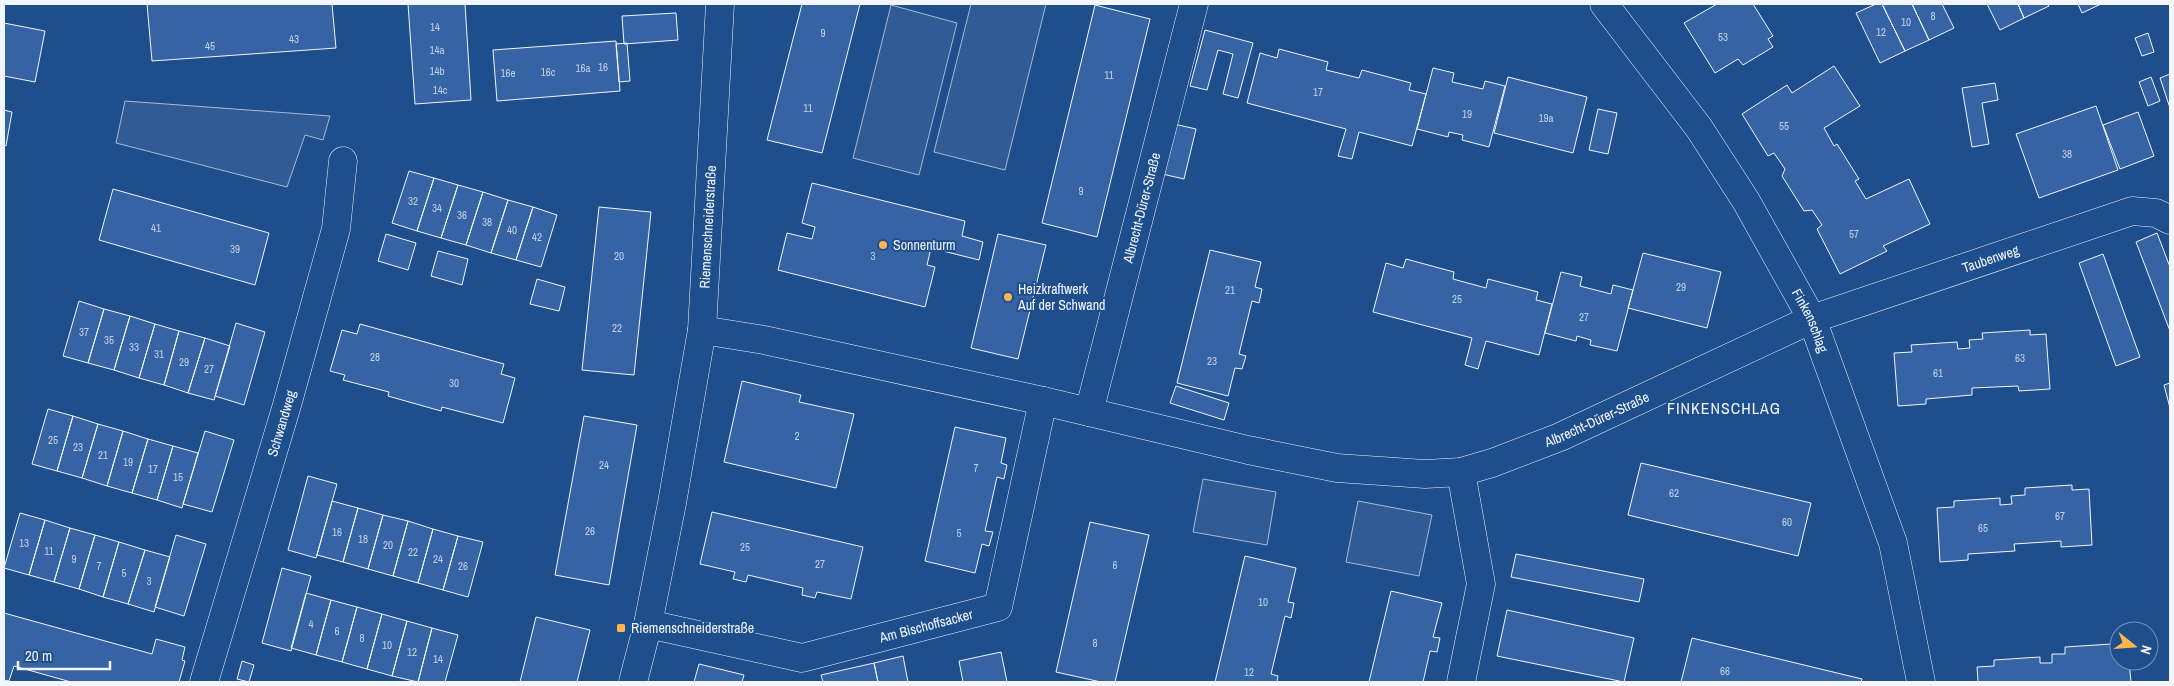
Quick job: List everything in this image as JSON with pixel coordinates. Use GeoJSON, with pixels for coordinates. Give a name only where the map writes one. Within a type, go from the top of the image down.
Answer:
{"type":"FeatureCollection","features":[{"type":"Feature","properties":{"kind":"street","name":"Riemenschneiderstraße"},"geometry":{"type":"LineString","coordinates":[[633,682],[648,624],[672,504],[702,330],[720,4]]}},
{"type":"Feature","properties":{"kind":"street","name":"Albrecht-Dürer-Straße"},"geometry":{"type":"LineString","coordinates":[[1089,412],[1194,4]]}},
{"type":"Feature","properties":{"kind":"street","name":"Finkenschlag"},"geometry":{"type":"LineString","coordinates":[[1604,4],[1704,136],[1746,201],[1812,319],[1892,543],[1921,682]]}},
{"type":"Feature","properties":{"kind":"street","name":"Schwandweg"},"geometry":{"type":"LineString","coordinates":[[204,682],[287,405],[336,229],[343,161]]}},
{"type":"Feature","properties":{"kind":"street","name":"Taubenweg"},"geometry":{"type":"LineString","coordinates":[[1812,319],[2132,211],[2156,214],[2170,220]]}},
{"type":"Feature","properties":{"kind":"street","name":"Albrecht-Dürer-Straße"},"geometry":{"type":"LineString","coordinates":[[702,330],[764,340],[1043,401],[1248,450],[1337,468],[1425,474],[1461,472],[1492,463],[1560,437],[1812,319]]}},
{"type":"Feature","properties":{"kind":"street","name":"Am Bischoffsacker"},"geometry":{"type":"LineString","coordinates":[[648,624],[802,658],[998,607],[1043,401]]}},
{"type":"Feature","properties":{"kind":"street"},"geometry":{"type":"LineString","coordinates":[[1461,472],[1481,584],[1461,682]]}},
{"type":"Feature","properties":{"kind":"shaded area"},"geometry":{"type":"Polygon","coordinates":[[[971,4],[1046,4],[1005,170],[934,152],[971,4]]]}},
{"type":"Feature","properties":{"kind":"shaded area"},"geometry":{"type":"Polygon","coordinates":[[[891,5],[957,23],[919,175],[853,158],[891,5]]]}},
{"type":"Feature","properties":{"kind":"shaded area"},"geometry":{"type":"Polygon","coordinates":[[[125,101],[330,116],[323,140],[305,135],[287,187],[116,143],[125,101]]]}},
{"type":"Feature","properties":{"kind":"shaded area"},"geometry":{"type":"Polygon","coordinates":[[[1203,479],[1276,492],[1267,545],[1193,532],[1203,479]]]}},
{"type":"Feature","properties":{"kind":"shaded area"},"geometry":{"type":"Polygon","coordinates":[[[1358,501],[1432,515],[1419,576],[1346,562],[1358,501]]]}},
{"type":"Feature","properties":{"kind":"building"},"geometry":{"type":"Polygon","coordinates":[[[147,4],[332,4],[336,48],[152,61],[147,4]]]}},
{"type":"Feature","properties":{"kind":"building"},"geometry":{"type":"Polygon","coordinates":[[[408,4],[465,4],[471,100],[415,104],[408,4]]]}},
{"type":"Feature","properties":{"kind":"building"},"geometry":{"type":"Polygon","coordinates":[[[802,4],[860,4],[822,153],[767,140],[802,4]]]}},
{"type":"Feature","properties":{"kind":"building"},"geometry":{"type":"Polygon","coordinates":[[[1717,4],[1753,4],[1773,36],[1768,39],[1773,47],[1743,65],[1738,59],[1715,73],[1684,23],[1717,4]]]}},
{"type":"Feature","properties":{"kind":"building"},"geometry":{"type":"Polygon","coordinates":[[[1876,4],[1882,4],[1905,51],[1880,63],[1856,13],[1876,4]]]}},
{"type":"Feature","properties":{"kind":"building"},"geometry":{"type":"Polygon","coordinates":[[[1882,4],[1912,4],[1929,40],[1905,51],[1882,4]]]}},
{"type":"Feature","properties":{"kind":"building"},"geometry":{"type":"Polygon","coordinates":[[[1912,4],[1942,4],[1954,28],[1929,40],[1912,4]]]}},
{"type":"Feature","properties":{"kind":"building"},"geometry":{"type":"Polygon","coordinates":[[[1987,4],[2018,4],[2024,18],[2000,30],[1987,4]]]}},
{"type":"Feature","properties":{"kind":"building"},"geometry":{"type":"Polygon","coordinates":[[[2018,4],[2048,4],[2049,6],[2024,18],[2018,4]]]}},
{"type":"Feature","properties":{"kind":"building"},"geometry":{"type":"Polygon","coordinates":[[[2078,4],[2101,4],[2082,13],[2078,4]]]}},
{"type":"Feature","properties":{"kind":"building"},"geometry":{"type":"Polygon","coordinates":[[[1095,5],[1150,19],[1097,237],[1042,223],[1095,5]]]}},
{"type":"Feature","properties":{"kind":"building"},"geometry":{"type":"Polygon","coordinates":[[[676,13],[678,40],[624,44],[622,16],[676,13]]]}},
{"type":"Feature","properties":{"kind":"building"},"geometry":{"type":"Polygon","coordinates":[[[4,23],[45,31],[35,82],[4,76],[4,23]]]}},
{"type":"Feature","properties":{"kind":"building"},"geometry":{"type":"Polygon","coordinates":[[[1205,30],[1253,43],[1238,98],[1223,94],[1233,54],[1218,50],[1207,90],[1190,86],[1205,30]]]}},
{"type":"Feature","properties":{"kind":"building"},"geometry":{"type":"Polygon","coordinates":[[[2148,33],[2154,52],[2142,56],[2135,38],[2148,33]]]}},
{"type":"Feature","properties":{"kind":"building"},"geometry":{"type":"Polygon","coordinates":[[[616,41],[620,91],[497,101],[493,50],[616,41]]]}},
{"type":"Feature","properties":{"kind":"building"},"geometry":{"type":"Polygon","coordinates":[[[627,43],[630,81],[619,82],[616,44],[627,43]]]}},
{"type":"Feature","properties":{"kind":"building"},"geometry":{"type":"Polygon","coordinates":[[[1279,49],[1328,62],[1326,70],[1359,78],[1362,70],[1411,83],[1409,90],[1426,94],[1412,146],[1359,132],[1352,159],[1338,156],[1346,129],[1247,103],[1260,53],[1277,58],[1279,49]]]}},
{"type":"Feature","properties":{"kind":"building"},"geometry":{"type":"Polygon","coordinates":[[[1834,66],[1860,106],[1824,128],[1834,146],[1837,144],[1859,179],[1855,181],[1866,199],[1909,179],[1930,224],[1883,246],[1887,251],[1840,274],[1817,229],[1822,225],[1812,210],[1804,211],[1782,176],[1785,169],[1774,153],[1768,156],[1742,114],[1787,85],[1792,93],[1834,66]]]}},
{"type":"Feature","properties":{"kind":"building"},"geometry":{"type":"Polygon","coordinates":[[[1433,68],[1454,73],[1452,82],[1483,89],[1485,81],[1505,86],[1489,147],[1462,140],[1463,135],[1449,132],[1448,137],[1417,129],[1433,68]]]}},
{"type":"Feature","properties":{"kind":"building"},"geometry":{"type":"Polygon","coordinates":[[[2170,74],[2170,108],[2160,78],[2170,74]]]}},
{"type":"Feature","properties":{"kind":"building"},"geometry":{"type":"Polygon","coordinates":[[[1508,77],[1587,97],[1573,153],[1494,133],[1508,77]]]}},
{"type":"Feature","properties":{"kind":"building"},"geometry":{"type":"Polygon","coordinates":[[[2151,77],[2160,101],[2148,106],[2139,82],[2151,77]]]}},
{"type":"Feature","properties":{"kind":"building"},"geometry":{"type":"Polygon","coordinates":[[[1995,83],[1998,100],[1982,103],[1989,144],[1972,147],[1962,88],[1995,83]]]}},
{"type":"Feature","properties":{"kind":"building"},"geometry":{"type":"Polygon","coordinates":[[[2096,106],[2118,170],[2039,198],[2016,134],[2096,106]]]}},
{"type":"Feature","properties":{"kind":"building"},"geometry":{"type":"Polygon","coordinates":[[[1598,109],[1617,113],[1608,154],[1589,150],[1598,109]]]}},
{"type":"Feature","properties":{"kind":"building"},"geometry":{"type":"Polygon","coordinates":[[[4,110],[12,112],[6,146],[4,145],[4,110]]]}},
{"type":"Feature","properties":{"kind":"building"},"geometry":{"type":"Polygon","coordinates":[[[2138,112],[2154,156],[2120,169],[2103,125],[2138,112]]]}},
{"type":"Feature","properties":{"kind":"building"},"geometry":{"type":"Polygon","coordinates":[[[1170,123],[1196,129],[1184,179],[1158,173],[1170,123]]]}},
{"type":"Feature","properties":{"kind":"building"},"geometry":{"type":"Polygon","coordinates":[[[409,171],[434,178],[417,231],[392,223],[409,171]]]}},
{"type":"Feature","properties":{"kind":"building"},"geometry":{"type":"Polygon","coordinates":[[[434,178],[458,185],[441,238],[417,231],[434,178]]]}},
{"type":"Feature","properties":{"kind":"building","name":"Sonnenturm"},"geometry":{"type":"Polygon","coordinates":[[[812,183],[965,221],[962,236],[983,242],[979,260],[931,248],[927,265],[935,267],[925,307],[778,270],[787,233],[812,239],[815,227],[802,223],[812,183]]]}},
{"type":"Feature","properties":{"kind":"building"},"geometry":{"type":"Polygon","coordinates":[[[458,185],[483,192],[466,245],[441,238],[458,185]]]}},
{"type":"Feature","properties":{"kind":"building"},"geometry":{"type":"Polygon","coordinates":[[[113,189],[269,233],[255,285],[99,240],[113,189]]]}},
{"type":"Feature","properties":{"kind":"building"},"geometry":{"type":"Polygon","coordinates":[[[483,192],[508,200],[491,253],[466,245],[483,192]]]}},
{"type":"Feature","properties":{"kind":"building"},"geometry":{"type":"Polygon","coordinates":[[[508,200],[533,207],[516,260],[491,253],[508,200]]]}},
{"type":"Feature","properties":{"kind":"building"},"geometry":{"type":"Polygon","coordinates":[[[533,207],[557,215],[541,267],[516,260],[533,207]]]}},
{"type":"Feature","properties":{"kind":"building"},"geometry":{"type":"Polygon","coordinates":[[[599,207],[651,212],[634,375],[582,370],[599,207]]]}},
{"type":"Feature","properties":{"kind":"building"},"geometry":{"type":"Polygon","coordinates":[[[2157,233],[2170,267],[2170,331],[2136,242],[2157,233]]]}},
{"type":"Feature","properties":{"kind":"building"},"geometry":{"type":"Polygon","coordinates":[[[386,234],[416,243],[408,270],[378,261],[386,234]]]}},
{"type":"Feature","properties":{"kind":"building","name":"Heizkraftwerk Auf der Schwand"},"geometry":{"type":"Polygon","coordinates":[[[998,234],[1046,245],[1018,359],[971,348],[998,234]]]}},
{"type":"Feature","properties":{"kind":"building"},"geometry":{"type":"Polygon","coordinates":[[[1210,250],[1261,262],[1255,287],[1262,289],[1259,303],[1252,301],[1239,354],[1246,356],[1242,369],[1235,368],[1228,396],[1177,383],[1210,250]]]}},
{"type":"Feature","properties":{"kind":"building"},"geometry":{"type":"Polygon","coordinates":[[[438,251],[468,259],[462,285],[431,276],[438,251]]]}},
{"type":"Feature","properties":{"kind":"building"},"geometry":{"type":"Polygon","coordinates":[[[1643,253],[1721,272],[1707,328],[1628,308],[1643,253]]]}},
{"type":"Feature","properties":{"kind":"building"},"geometry":{"type":"Polygon","coordinates":[[[2103,254],[2140,357],[2116,366],[2079,263],[2103,254]]]}},
{"type":"Feature","properties":{"kind":"building"},"geometry":{"type":"Polygon","coordinates":[[[1406,259],[1454,272],[1453,279],[1486,288],[1488,279],[1538,292],[1536,300],[1552,304],[1539,355],[1486,341],[1478,369],[1465,365],[1472,338],[1373,312],[1386,263],[1403,268],[1406,259]]]}},
{"type":"Feature","properties":{"kind":"building"},"geometry":{"type":"Polygon","coordinates":[[[1561,272],[1582,277],[1580,286],[1611,294],[1613,285],[1633,290],[1617,351],[1590,345],[1591,340],[1577,336],[1576,341],[1545,333],[1561,272]]]}},
{"type":"Feature","properties":{"kind":"building"},"geometry":{"type":"Polygon","coordinates":[[[537,279],[565,287],[559,311],[530,304],[537,279]]]}},
{"type":"Feature","properties":{"kind":"building"},"geometry":{"type":"Polygon","coordinates":[[[79,301],[104,309],[88,363],[63,356],[79,301]]]}},
{"type":"Feature","properties":{"kind":"building"},"geometry":{"type":"Polygon","coordinates":[[[104,309],[130,316],[114,370],[88,363],[104,309]]]}},
{"type":"Feature","properties":{"kind":"building"},"geometry":{"type":"Polygon","coordinates":[[[130,316],[155,324],[139,378],[114,370],[130,316]]]}},
{"type":"Feature","properties":{"kind":"building"},"geometry":{"type":"Polygon","coordinates":[[[236,323],[265,332],[244,405],[215,396],[236,323]]]}},
{"type":"Feature","properties":{"kind":"building"},"geometry":{"type":"Polygon","coordinates":[[[155,324],[179,331],[164,385],[139,378],[155,324]]]}},
{"type":"Feature","properties":{"kind":"building"},"geometry":{"type":"Polygon","coordinates":[[[360,324],[504,364],[501,374],[515,378],[503,423],[442,407],[441,411],[388,396],[389,392],[343,380],[345,375],[330,371],[342,330],[357,334],[360,324]]]}},
{"type":"Feature","properties":{"kind":"building"},"geometry":{"type":"Polygon","coordinates":[[[2030,330],[2030,335],[2046,334],[2050,389],[2019,391],[2018,386],[1972,388],[1972,395],[1926,399],[1926,404],[1898,406],[1894,353],[1912,352],[1911,345],[1957,342],[1958,349],[1970,348],[1969,340],[1983,339],[1982,333],[2030,330]]]}},
{"type":"Feature","properties":{"kind":"building"},"geometry":{"type":"Polygon","coordinates":[[[179,331],[205,338],[188,393],[164,385],[179,331]]]}},
{"type":"Feature","properties":{"kind":"building"},"geometry":{"type":"Polygon","coordinates":[[[205,338],[230,346],[214,400],[188,393],[205,338]]]}},
{"type":"Feature","properties":{"kind":"building"},"geometry":{"type":"Polygon","coordinates":[[[742,381],[801,395],[799,402],[854,414],[836,488],[724,462],[742,381]]]}},
{"type":"Feature","properties":{"kind":"building"},"geometry":{"type":"Polygon","coordinates":[[[2170,383],[2170,408],[2164,385],[2170,383]]]}},
{"type":"Feature","properties":{"kind":"building"},"geometry":{"type":"Polygon","coordinates":[[[1176,386],[1229,403],[1224,420],[1170,403],[1176,386]]]}},
{"type":"Feature","properties":{"kind":"building"},"geometry":{"type":"Polygon","coordinates":[[[48,409],[73,416],[57,471],[32,464],[48,409]]]}},
{"type":"Feature","properties":{"kind":"building"},"geometry":{"type":"Polygon","coordinates":[[[73,416],[98,424],[82,478],[57,471],[73,416]]]}},
{"type":"Feature","properties":{"kind":"building"},"geometry":{"type":"Polygon","coordinates":[[[584,416],[637,425],[609,585],[555,575],[584,416]]]}},
{"type":"Feature","properties":{"kind":"building"},"geometry":{"type":"Polygon","coordinates":[[[98,424],[123,431],[107,486],[82,478],[98,424]]]}},
{"type":"Feature","properties":{"kind":"building"},"geometry":{"type":"Polygon","coordinates":[[[955,427],[1006,438],[1001,463],[1007,465],[1004,479],[997,477],[985,531],[993,532],[989,546],[982,544],[975,573],[925,561],[955,427]]]}},
{"type":"Feature","properties":{"kind":"building"},"geometry":{"type":"Polygon","coordinates":[[[123,431],[148,439],[132,493],[107,486],[123,431]]]}},
{"type":"Feature","properties":{"kind":"building"},"geometry":{"type":"Polygon","coordinates":[[[205,431],[234,440],[212,512],[183,504],[205,431]]]}},
{"type":"Feature","properties":{"kind":"building"},"geometry":{"type":"Polygon","coordinates":[[[148,439],[173,446],[157,500],[132,493],[148,439]]]}},
{"type":"Feature","properties":{"kind":"building"},"geometry":{"type":"Polygon","coordinates":[[[173,446],[198,453],[182,508],[157,500],[173,446]]]}},
{"type":"Feature","properties":{"kind":"building"},"geometry":{"type":"Polygon","coordinates":[[[1641,463],[1811,503],[1798,556],[1628,515],[1641,463]]]}},
{"type":"Feature","properties":{"kind":"building"},"geometry":{"type":"Polygon","coordinates":[[[308,476],[337,484],[316,558],[288,550],[308,476]]]}},
{"type":"Feature","properties":{"kind":"building"},"geometry":{"type":"Polygon","coordinates":[[[2072,485],[2072,490],[2089,489],[2092,545],[2061,547],[2061,541],[2014,544],[2015,551],[1968,554],[1968,560],[1940,562],[1937,508],[1954,507],[1954,501],[2000,498],[2000,505],[2012,504],[2011,496],[2025,495],[2025,488],[2072,485]]]}},
{"type":"Feature","properties":{"kind":"building"},"geometry":{"type":"Polygon","coordinates":[[[332,501],[358,508],[343,562],[317,555],[332,501]]]}},
{"type":"Feature","properties":{"kind":"building"},"geometry":{"type":"Polygon","coordinates":[[[358,508],[383,515],[368,569],[343,562],[358,508]]]}},
{"type":"Feature","properties":{"kind":"building"},"geometry":{"type":"Polygon","coordinates":[[[712,512],[863,547],[851,599],[817,592],[815,598],[802,595],[803,588],[748,575],[746,582],[733,579],[735,572],[700,564],[712,512]]]}},
{"type":"Feature","properties":{"kind":"building"},"geometry":{"type":"Polygon","coordinates":[[[20,513],[45,520],[29,575],[4,568],[20,513]]]}},
{"type":"Feature","properties":{"kind":"building"},"geometry":{"type":"Polygon","coordinates":[[[383,515],[408,521],[393,576],[368,569],[383,515]]]}},
{"type":"Feature","properties":{"kind":"building"},"geometry":{"type":"Polygon","coordinates":[[[45,520],[70,528],[54,582],[29,575],[45,520]]]}},
{"type":"Feature","properties":{"kind":"building"},"geometry":{"type":"Polygon","coordinates":[[[408,521],[433,529],[418,583],[393,576],[408,521]]]}},
{"type":"Feature","properties":{"kind":"building"},"geometry":{"type":"Polygon","coordinates":[[[1090,522],[1149,535],[1115,682],[1101,682],[1056,672],[1090,522]]]}},
{"type":"Feature","properties":{"kind":"building"},"geometry":{"type":"Polygon","coordinates":[[[70,528],[95,535],[79,589],[54,582],[70,528]]]}},
{"type":"Feature","properties":{"kind":"building"},"geometry":{"type":"Polygon","coordinates":[[[433,529],[458,536],[443,590],[418,583],[433,529]]]}},
{"type":"Feature","properties":{"kind":"building"},"geometry":{"type":"Polygon","coordinates":[[[95,535],[119,542],[103,597],[79,589],[95,535]]]}},
{"type":"Feature","properties":{"kind":"building"},"geometry":{"type":"Polygon","coordinates":[[[176,535],[206,544],[184,616],[155,607],[176,535]]]}},
{"type":"Feature","properties":{"kind":"building"},"geometry":{"type":"Polygon","coordinates":[[[458,536],[483,542],[468,597],[443,590],[458,536]]]}},
{"type":"Feature","properties":{"kind":"building"},"geometry":{"type":"Polygon","coordinates":[[[119,542],[145,550],[128,604],[103,597],[119,542]]]}},
{"type":"Feature","properties":{"kind":"building"},"geometry":{"type":"Polygon","coordinates":[[[145,550],[170,557],[154,612],[128,604],[145,550]]]}},
{"type":"Feature","properties":{"kind":"building"},"geometry":{"type":"Polygon","coordinates":[[[1516,554],[1644,579],[1639,602],[1511,577],[1516,554]]]}},
{"type":"Feature","properties":{"kind":"building"},"geometry":{"type":"Polygon","coordinates":[[[1245,556],[1296,568],[1288,602],[1294,603],[1291,618],[1285,616],[1271,674],[1278,676],[1277,682],[1215,682],[1245,556]]]}},
{"type":"Feature","properties":{"kind":"building"},"geometry":{"type":"Polygon","coordinates":[[[282,568],[311,576],[291,651],[262,643],[282,568]]]}},
{"type":"Feature","properties":{"kind":"building"},"geometry":{"type":"Polygon","coordinates":[[[1391,591],[1442,603],[1433,637],[1440,638],[1437,652],[1430,651],[1423,682],[1369,682],[1391,591]]]}},
{"type":"Feature","properties":{"kind":"building"},"geometry":{"type":"Polygon","coordinates":[[[306,593],[331,600],[316,655],[291,648],[306,593]]]}},
{"type":"Feature","properties":{"kind":"building"},"geometry":{"type":"Polygon","coordinates":[[[331,600],[357,607],[342,662],[316,655],[331,600]]]}},
{"type":"Feature","properties":{"kind":"building"},"geometry":{"type":"Polygon","coordinates":[[[357,607],[382,614],[367,669],[342,662],[357,607]]]}},
{"type":"Feature","properties":{"kind":"building"},"geometry":{"type":"Polygon","coordinates":[[[1507,610],[1634,638],[1624,682],[1497,656],[1507,610]]]}},
{"type":"Feature","properties":{"kind":"building"},"geometry":{"type":"Polygon","coordinates":[[[4,613],[152,654],[156,639],[185,647],[182,660],[185,661],[179,682],[71,682],[14,666],[9,681],[4,680],[4,613]]]}},
{"type":"Feature","properties":{"kind":"building"},"geometry":{"type":"Polygon","coordinates":[[[382,614],[407,621],[392,676],[367,669],[382,614]]]}},
{"type":"Feature","properties":{"kind":"building"},"geometry":{"type":"Polygon","coordinates":[[[536,617],[590,630],[577,682],[520,682],[536,617]]]}},
{"type":"Feature","properties":{"kind":"building"},"geometry":{"type":"Polygon","coordinates":[[[407,621],[432,628],[418,682],[392,676],[407,621]]]}},
{"type":"Feature","properties":{"kind":"building"},"geometry":{"type":"Polygon","coordinates":[[[432,628],[458,635],[445,682],[418,682],[432,628]]]}},
{"type":"Feature","properties":{"kind":"building"},"geometry":{"type":"Polygon","coordinates":[[[1692,638],[1862,679],[1861,682],[1681,682],[1692,638]]]}},
{"type":"Feature","properties":{"kind":"building"},"geometry":{"type":"Polygon","coordinates":[[[2109,644],[2109,671],[2130,671],[2131,682],[1978,682],[1977,667],[1994,666],[1994,660],[2040,657],[2040,663],[2052,663],[2052,654],[2065,654],[2065,647],[2109,644]]]}},
{"type":"Feature","properties":{"kind":"building"},"geometry":{"type":"Polygon","coordinates":[[[1001,652],[1007,682],[963,682],[959,661],[1001,652]]]}},
{"type":"Feature","properties":{"kind":"building"},"geometry":{"type":"Polygon","coordinates":[[[903,656],[908,682],[878,682],[874,663],[903,656]]]}},
{"type":"Feature","properties":{"kind":"building"},"geometry":{"type":"Polygon","coordinates":[[[242,661],[254,665],[249,682],[237,679],[242,661]]]}},
{"type":"Feature","properties":{"kind":"building"},"geometry":{"type":"Polygon","coordinates":[[[874,663],[878,682],[823,682],[821,675],[874,663]]]}},
{"type":"Feature","properties":{"kind":"building"},"geometry":{"type":"Polygon","coordinates":[[[699,664],[744,675],[742,682],[694,682],[699,664]]]}},
{"type":"Feature","properties":{"kind":"place","name":"Sonnenturm"},"geometry":{"type":"Point","coordinates":[883,245]}},
{"type":"Feature","properties":{"kind":"place","name":"Heizkraftwerk Auf der Schwand"},"geometry":{"type":"Point","coordinates":[1008,297]}},
{"type":"Feature","properties":{"kind":"place","name":"Riemenschneiderstraße"},"geometry":{"type":"Point","coordinates":[621,628]}},
{"type":"Feature","properties":{"kind":"district","name":"FINKENSCHLAG"},"geometry":{"type":"Point","coordinates":[1724,408]}}]}
